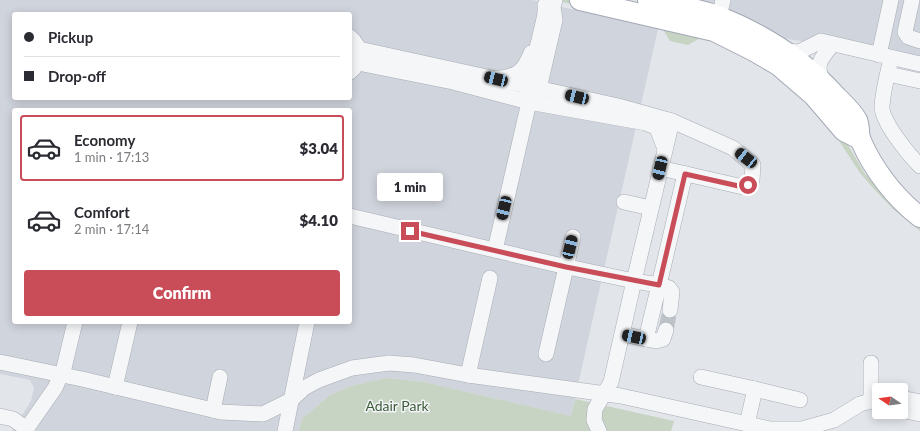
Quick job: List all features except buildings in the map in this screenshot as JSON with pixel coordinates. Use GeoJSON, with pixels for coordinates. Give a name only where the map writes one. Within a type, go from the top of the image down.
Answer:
{"type":"FeatureCollection","features":[{"type":"Feature","properties":{"kind":"main road"},"geometry":{"type":"LineString","coordinates":[[580,0],[714,31],[721,34],[754,51],[778,66],[814,96],[844,131],[860,139]]}},
{"type":"Feature","properties":{"kind":"main road"},"geometry":{"type":"LineString","coordinates":[[648,0],[721,8],[762,38],[785,51],[826,85],[857,120],[860,139],[875,167],[906,207],[920,217]]}},
{"type":"Feature","properties":{"kind":"street"},"geometry":{"type":"LineString","coordinates":[[891,0],[885,56],[888,74],[882,108],[884,117],[910,156],[920,166]]}},
{"type":"Feature","properties":{"kind":"street"},"geometry":{"type":"LineString","coordinates":[[912,0],[905,32],[908,37],[920,41]]}},
{"type":"Feature","properties":{"kind":"street"},"geometry":{"type":"LineString","coordinates":[[495,250],[529,102],[555,20],[553,7],[549,2],[540,10],[531,54],[520,73],[510,77],[496,79]]}},
{"type":"Feature","properties":{"kind":"street"},"geometry":{"type":"LineString","coordinates":[[785,51],[799,52],[821,41],[920,64]]}},
{"type":"Feature","properties":{"kind":"street"},"geometry":{"type":"LineString","coordinates":[[826,85],[819,74],[818,66],[833,44]]}},
{"type":"Feature","properties":{"kind":"street"},"geometry":{"type":"LineString","coordinates":[[354,55],[496,79],[618,106],[672,121],[733,148],[753,165],[754,173],[752,180],[743,187],[660,168]]}},
{"type":"Feature","properties":{"kind":"street"},"geometry":{"type":"LineString","coordinates":[[354,55],[529,102],[646,123],[657,128],[665,149]]}},
{"type":"Feature","properties":{"kind":"street"},"geometry":{"type":"LineString","coordinates":[[888,74],[920,81]]}},
{"type":"Feature","properties":{"kind":"street"},"geometry":{"type":"LineString","coordinates":[[599,431],[594,420],[595,409],[611,382],[672,121]]}},
{"type":"Feature","properties":{"kind":"street"},"geometry":{"type":"LineString","coordinates":[[646,339],[685,174]]}},
{"type":"Feature","properties":{"kind":"street"},"geometry":{"type":"LineString","coordinates":[[624,202],[651,208]]}},
{"type":"Feature","properties":{"kind":"street"},"geometry":{"type":"LineString","coordinates":[[352,216],[566,267],[659,285],[669,288],[672,292],[670,310]]}},
{"type":"Feature","properties":{"kind":"street"},"geometry":{"type":"LineString","coordinates":[[546,354],[572,237]]}},
{"type":"Feature","properties":{"kind":"street"},"geometry":{"type":"LineString","coordinates":[[468,375],[490,278]]}},
{"type":"Feature","properties":{"kind":"street"},"geometry":{"type":"LineString","coordinates":[[0,416],[13,420],[26,430],[55,388],[64,368],[75,324]]}},
{"type":"Feature","properties":{"kind":"street"},"geometry":{"type":"LineString","coordinates":[[115,387],[130,324]]}},
{"type":"Feature","properties":{"kind":"street"},"geometry":{"type":"LineString","coordinates":[[285,431],[306,324]]}},
{"type":"Feature","properties":{"kind":"street"},"geometry":{"type":"LineString","coordinates":[[622,334],[656,342],[663,340],[666,330]]}},
{"type":"Feature","properties":{"kind":"street"},"geometry":{"type":"LineString","coordinates":[[0,362],[221,412],[263,414],[291,400],[304,388],[319,380],[352,368],[389,363],[414,365],[468,375],[626,397],[770,429],[802,429],[834,420],[860,404],[872,401]]}},
{"type":"Feature","properties":{"kind":"street"},"geometry":{"type":"LineString","coordinates":[[871,363],[874,383]]}},
{"type":"Feature","properties":{"kind":"street"},"geometry":{"type":"LineString","coordinates":[[213,410],[220,377]]}},
{"type":"Feature","properties":{"kind":"street"},"geometry":{"type":"LineString","coordinates":[[700,377],[800,400]]}},
{"type":"Feature","properties":{"kind":"street"},"geometry":{"type":"LineString","coordinates":[[747,424],[755,389]]}},
{"type":"Feature","properties":{"kind":"street"},"geometry":{"type":"LineString","coordinates":[[908,399],[920,402]]}},
{"type":"Feature","properties":{"kind":"street"},"geometry":{"type":"LineString","coordinates":[[908,411],[920,414]]}},
{"type":"Feature","properties":{"kind":"shaded area"},"geometry":{"type":"Polygon","coordinates":[[[0,0],[532,0],[658,29],[571,416],[424,382],[387,378],[351,386],[330,395],[302,419],[299,431],[12,431],[31,401],[34,388],[30,380],[0,374],[0,0]]]}},
{"type":"Feature","properties":{"kind":"shaded area"},"geometry":{"type":"Polygon","coordinates":[[[643,0],[885,0],[874,48],[818,44],[747,32],[643,0]]]}},
{"type":"Feature","properties":{"kind":"shaded area"},"geometry":{"type":"Polygon","coordinates":[[[898,0],[920,0],[920,58],[886,51],[898,0]]]}},
{"type":"Feature","properties":{"kind":"green space"},"geometry":{"type":"Polygon","coordinates":[[[554,0],[592,0],[714,28],[827,109],[865,174],[920,224],[920,231],[893,209],[873,188],[860,173],[828,124],[800,93],[746,54],[702,37],[688,45],[670,41],[660,25],[554,0]]]}},
{"type":"Feature","properties":{"kind":"green space","name":"Adair Park"},"geometry":{"type":"Polygon","coordinates":[[[387,378],[424,382],[571,416],[575,399],[674,421],[671,431],[299,431],[302,419],[330,395],[351,386],[387,378]]]}},
{"type":"Feature","properties":{"kind":"tunnel"},"geometry":{"type":"LineString","coordinates":[[666,330],[670,310]]}},
{"type":"Feature","properties":{"kind":"route"},"geometry":{"type":"LineString","coordinates":[[410,231],[566,267],[659,285],[685,174],[743,187],[748,185]]}}]}
